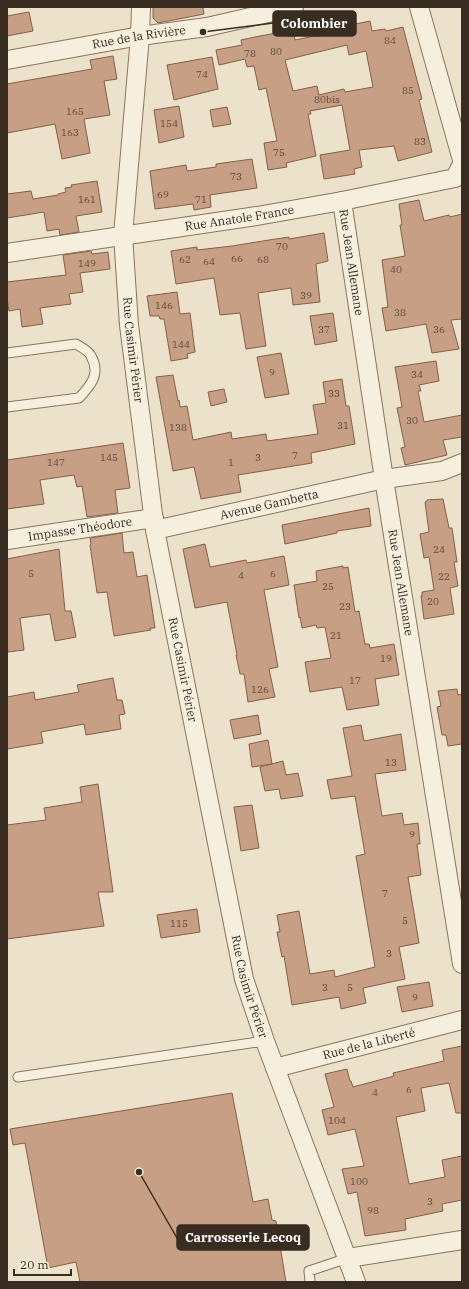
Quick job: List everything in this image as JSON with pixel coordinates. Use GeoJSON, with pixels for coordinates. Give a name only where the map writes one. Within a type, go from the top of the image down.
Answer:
{"type":"FeatureCollection","features":[{"type":"Feature","properties":{"kind":"street","name":"Rue Casimir Périer"},"geometry":{"type":"LineString","coordinates":[[142,7],[123,235],[129,325],[154,524],[244,979],[265,1041],[356,1282]]}},
{"type":"Feature","properties":{"kind":"street","name":"Rue de la Rivière"},"geometry":{"type":"LineString","coordinates":[[7,60],[140,36],[207,27],[294,7]]}},
{"type":"Feature","properties":{"kind":"street"},"geometry":{"type":"LineString","coordinates":[[419,7],[462,160]]}},
{"type":"Feature","properties":{"kind":"street","name":"Rue Anatole France"},"geometry":{"type":"LineString","coordinates":[[7,253],[257,216],[342,201],[456,178],[462,164]]}},
{"type":"Feature","properties":{"kind":"street","name":"Rue Jean Allemane"},"geometry":{"type":"LineString","coordinates":[[342,201],[384,479],[462,964]]}},
{"type":"Feature","properties":{"kind":"street","name":"Avenue Gambetta"},"geometry":{"type":"LineString","coordinates":[[154,524],[384,479],[442,470],[462,463]]}},
{"type":"Feature","properties":{"kind":"street","name":"Impasse Théodore"},"geometry":{"type":"LineString","coordinates":[[7,540],[154,524]]}},
{"type":"Feature","properties":{"kind":"street","name":"Rue de la Liberté"},"geometry":{"type":"LineString","coordinates":[[275,1068],[462,1020]]}},
{"type":"Feature","properties":{"kind":"street"},"geometry":{"type":"LineString","coordinates":[[348,1258],[462,1240]]}},
{"type":"Feature","properties":{"kind":"lane"},"geometry":{"type":"LineString","coordinates":[[7,353],[76,344],[91,355],[95,369],[93,382],[79,398],[7,407]]}},
{"type":"Feature","properties":{"kind":"lane"},"geometry":{"type":"LineString","coordinates":[[18,1077],[265,1041]]}},
{"type":"Feature","properties":{"kind":"lane"},"geometry":{"type":"LineString","coordinates":[[310,1282],[309,1271],[348,1258]]}},
{"type":"Feature","properties":{"kind":"building"},"geometry":{"type":"Polygon","coordinates":[[[153,7],[203,7],[204,14],[158,23],[153,18],[153,7]]]}},
{"type":"Feature","properties":{"kind":"building"},"geometry":{"type":"Polygon","coordinates":[[[29,12],[33,31],[7,36],[7,16],[29,12]]]}},
{"type":"Feature","properties":{"kind":"building"},"geometry":{"type":"Polygon","coordinates":[[[370,21],[372,31],[385,29],[386,31],[403,27],[422,99],[419,100],[432,152],[398,161],[394,146],[359,150],[362,167],[354,169],[355,174],[324,179],[320,155],[350,150],[342,105],[310,111],[311,114],[308,114],[316,156],[286,163],[287,167],[268,170],[264,143],[277,141],[266,88],[259,90],[254,66],[247,67],[245,59],[219,65],[216,50],[242,45],[241,40],[293,30],[295,40],[333,32],[332,29],[370,21]],[[347,45],[285,60],[293,91],[317,86],[319,95],[344,89],[345,92],[373,87],[366,51],[349,55],[347,45]]]}},
{"type":"Feature","properties":{"kind":"building"},"geometry":{"type":"Polygon","coordinates":[[[113,56],[117,79],[104,81],[110,115],[84,119],[90,153],[62,159],[55,124],[7,133],[7,84],[92,69],[90,60],[113,56]]]}},
{"type":"Feature","properties":{"kind":"building"},"geometry":{"type":"Polygon","coordinates":[[[212,57],[218,89],[174,100],[167,65],[212,57]]]}},
{"type":"Feature","properties":{"kind":"building"},"geometry":{"type":"Polygon","coordinates":[[[179,106],[184,137],[159,143],[154,110],[179,106]]]}},
{"type":"Feature","properties":{"kind":"building"},"geometry":{"type":"Polygon","coordinates":[[[227,107],[231,124],[213,127],[210,110],[227,107]]]}},
{"type":"Feature","properties":{"kind":"building"},"geometry":{"type":"Polygon","coordinates":[[[252,159],[257,188],[210,195],[211,207],[194,210],[193,204],[155,209],[150,171],[186,165],[187,171],[216,167],[216,164],[252,159]]]}},
{"type":"Feature","properties":{"kind":"building"},"geometry":{"type":"Polygon","coordinates":[[[97,181],[102,212],[76,216],[79,232],[60,235],[59,229],[47,231],[44,212],[7,218],[7,194],[31,191],[33,199],[58,195],[66,192],[65,188],[72,187],[71,185],[97,181]]]}},
{"type":"Feature","properties":{"kind":"building"},"geometry":{"type":"Polygon","coordinates":[[[419,200],[424,221],[449,215],[450,217],[462,214],[462,319],[451,320],[459,349],[432,353],[426,324],[386,331],[382,308],[388,307],[382,260],[405,256],[400,225],[402,225],[399,204],[419,200]]]}},
{"type":"Feature","properties":{"kind":"building"},"geometry":{"type":"Polygon","coordinates":[[[324,233],[328,261],[316,264],[320,302],[293,305],[291,288],[258,293],[266,346],[246,349],[240,313],[220,315],[214,278],[176,284],[171,251],[197,247],[197,250],[232,246],[324,233]]]}},
{"type":"Feature","properties":{"kind":"building"},"geometry":{"type":"Polygon","coordinates":[[[91,251],[92,254],[108,252],[110,269],[80,273],[83,292],[69,294],[71,304],[40,308],[43,324],[22,327],[20,309],[9,311],[7,282],[66,275],[63,255],[91,251]]]}},
{"type":"Feature","properties":{"kind":"building"},"geometry":{"type":"Polygon","coordinates":[[[177,292],[180,314],[190,313],[195,352],[187,354],[188,358],[171,361],[164,319],[160,319],[159,316],[150,316],[147,296],[177,292]]]}},
{"type":"Feature","properties":{"kind":"building"},"geometry":{"type":"Polygon","coordinates":[[[333,313],[337,341],[315,345],[310,316],[333,313]]]}},
{"type":"Feature","properties":{"kind":"building"},"geometry":{"type":"Polygon","coordinates":[[[281,353],[289,394],[265,398],[257,357],[281,353]]]}},
{"type":"Feature","properties":{"kind":"building"},"geometry":{"type":"Polygon","coordinates":[[[436,361],[439,381],[419,385],[421,391],[418,391],[424,422],[462,415],[462,437],[443,440],[447,455],[405,465],[401,448],[405,447],[397,408],[402,407],[395,367],[436,361]]]}},
{"type":"Feature","properties":{"kind":"building"},"geometry":{"type":"Polygon","coordinates":[[[173,375],[180,407],[187,406],[193,440],[231,432],[232,439],[266,434],[267,441],[318,434],[313,405],[326,403],[323,382],[342,379],[346,406],[349,406],[355,444],[311,453],[312,463],[238,475],[241,492],[201,499],[194,467],[173,471],[156,377],[173,375]]]}},
{"type":"Feature","properties":{"kind":"building"},"geometry":{"type":"Polygon","coordinates":[[[224,389],[227,402],[211,406],[208,392],[224,389]]]}},
{"type":"Feature","properties":{"kind":"building"},"geometry":{"type":"Polygon","coordinates":[[[123,443],[130,488],[115,490],[118,513],[87,517],[82,486],[77,487],[74,475],[40,480],[44,504],[7,509],[7,460],[123,443]]]}},
{"type":"Feature","properties":{"kind":"building"},"geometry":{"type":"Polygon","coordinates":[[[443,499],[449,528],[452,528],[457,562],[454,562],[458,586],[450,588],[454,614],[424,619],[421,596],[422,592],[434,590],[429,557],[424,558],[420,534],[429,532],[425,502],[427,500],[443,499]]]}},
{"type":"Feature","properties":{"kind":"building"},"geometry":{"type":"Polygon","coordinates":[[[369,508],[371,526],[337,531],[337,533],[285,544],[282,525],[369,508]]]}},
{"type":"Feature","properties":{"kind":"building"},"geometry":{"type":"Polygon","coordinates":[[[122,533],[124,553],[133,552],[137,577],[147,575],[155,628],[114,636],[107,592],[97,593],[90,538],[122,533]]]}},
{"type":"Feature","properties":{"kind":"building"},"geometry":{"type":"Polygon","coordinates":[[[205,544],[210,567],[246,560],[247,563],[284,556],[289,585],[264,590],[278,667],[269,669],[275,697],[248,702],[244,674],[240,674],[236,655],[227,602],[195,608],[183,549],[205,544]]]}},
{"type":"Feature","properties":{"kind":"building"},"geometry":{"type":"Polygon","coordinates":[[[59,549],[65,611],[71,611],[76,637],[55,641],[50,614],[20,618],[24,650],[8,652],[7,559],[59,549]]]}},
{"type":"Feature","properties":{"kind":"building"},"geometry":{"type":"Polygon","coordinates":[[[343,566],[343,568],[348,567],[355,612],[359,611],[365,644],[369,644],[370,648],[394,644],[399,675],[375,679],[379,705],[347,710],[342,687],[310,692],[305,662],[331,658],[325,627],[317,628],[316,625],[302,628],[294,585],[317,581],[316,571],[343,566]]]}},
{"type":"Feature","properties":{"kind":"building"},"geometry":{"type":"Polygon","coordinates":[[[113,678],[117,700],[122,700],[125,714],[119,715],[121,729],[86,735],[84,724],[41,732],[43,743],[7,749],[7,697],[34,692],[35,700],[79,692],[77,685],[113,678]]]}},
{"type":"Feature","properties":{"kind":"building"},"geometry":{"type":"Polygon","coordinates":[[[457,689],[458,695],[462,694],[462,744],[448,746],[446,735],[442,735],[437,707],[441,706],[438,691],[457,689]]]}},
{"type":"Feature","properties":{"kind":"building"},"geometry":{"type":"Polygon","coordinates":[[[258,715],[261,734],[234,739],[230,720],[258,715]]]}},
{"type":"Feature","properties":{"kind":"building"},"geometry":{"type":"Polygon","coordinates":[[[361,725],[364,741],[401,734],[406,770],[375,774],[382,816],[402,813],[404,825],[418,823],[420,844],[417,844],[421,875],[408,877],[419,943],[399,947],[405,979],[363,988],[366,1003],[341,1009],[339,997],[292,1005],[284,956],[282,957],[277,932],[280,932],[277,915],[299,911],[310,974],[334,970],[335,977],[375,967],[356,856],[365,854],[355,796],[331,799],[327,780],[352,776],[343,728],[361,725]]]}},
{"type":"Feature","properties":{"kind":"building"},"geometry":{"type":"Polygon","coordinates":[[[268,740],[272,764],[252,767],[249,744],[268,740]]]}},
{"type":"Feature","properties":{"kind":"building"},"geometry":{"type":"Polygon","coordinates":[[[283,761],[286,775],[298,773],[303,796],[281,799],[279,789],[265,791],[260,767],[283,761]]]}},
{"type":"Feature","properties":{"kind":"building"},"geometry":{"type":"Polygon","coordinates":[[[98,784],[113,892],[98,892],[104,926],[7,939],[7,825],[46,820],[44,808],[82,802],[80,787],[98,784]]]}},
{"type":"Feature","properties":{"kind":"building"},"geometry":{"type":"Polygon","coordinates":[[[252,805],[259,848],[241,851],[234,807],[252,805]]]}},
{"type":"Feature","properties":{"kind":"building"},"geometry":{"type":"Polygon","coordinates":[[[197,909],[200,932],[161,938],[157,915],[197,909]]]}},
{"type":"Feature","properties":{"kind":"building"},"geometry":{"type":"Polygon","coordinates":[[[429,982],[433,1006],[402,1012],[397,987],[429,982]]]}},
{"type":"Feature","properties":{"kind":"building"},"geometry":{"type":"Polygon","coordinates":[[[462,1046],[462,1113],[456,1113],[449,1083],[421,1088],[425,1111],[396,1117],[409,1184],[445,1177],[442,1160],[462,1156],[462,1200],[442,1204],[443,1211],[405,1219],[406,1230],[365,1236],[357,1192],[348,1194],[342,1169],[364,1166],[355,1129],[328,1135],[322,1110],[334,1107],[325,1074],[347,1069],[353,1087],[394,1076],[393,1073],[444,1061],[442,1050],[462,1046]]]}},
{"type":"Feature","properties":{"kind":"building"},"geometry":{"type":"Polygon","coordinates":[[[232,1093],[253,1202],[268,1199],[272,1220],[276,1221],[286,1282],[80,1282],[76,1262],[48,1268],[25,1143],[13,1145],[10,1129],[232,1093]]]}},
{"type":"Feature","properties":{"kind":"place","name":"Colombier"},"geometry":{"type":"Point","coordinates":[203,32]}},
{"type":"Feature","properties":{"kind":"place","name":"Carrosserie Lecoq"},"geometry":{"type":"Point","coordinates":[139,1172]}}]}
